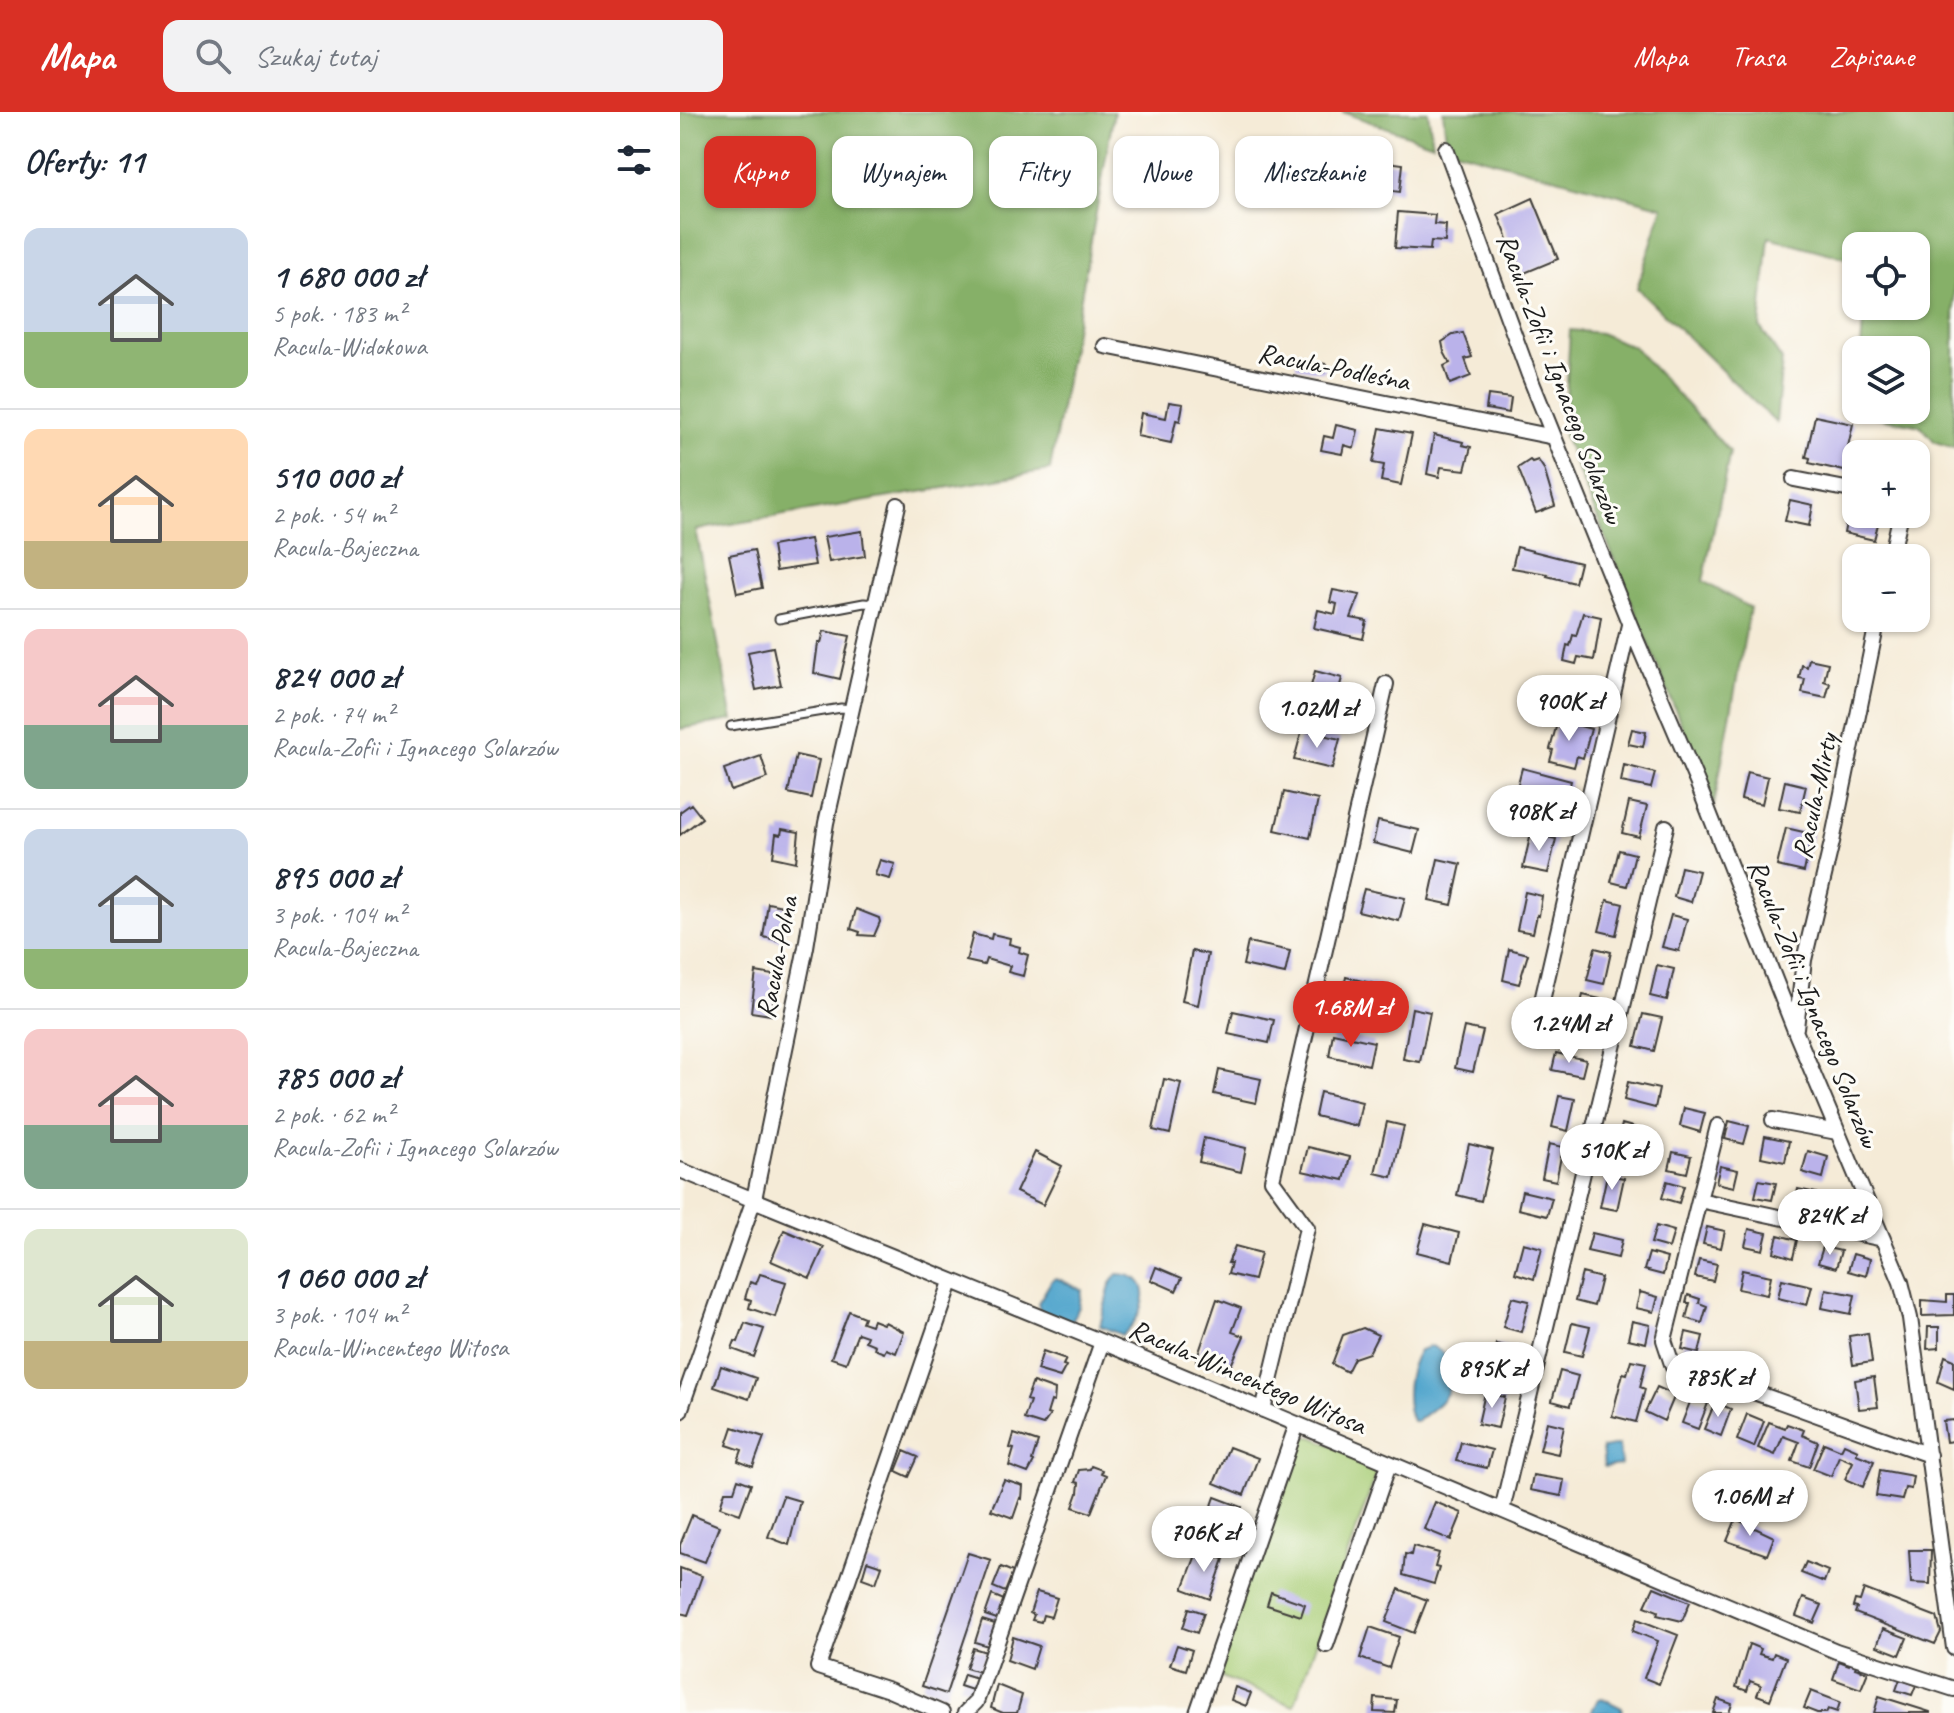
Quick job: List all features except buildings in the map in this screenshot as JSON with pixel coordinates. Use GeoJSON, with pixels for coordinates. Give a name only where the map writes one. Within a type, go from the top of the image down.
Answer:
{"type":"FeatureCollection","features":[{"type":"Feature","properties":{"kind":"street","name":"Racula-Zofii i Ignacego Solarzów"},"geometry":{"type":"LineString","coordinates":[[1446,149],[1554,437],[1697,782],[1796,1033],[1901,1282],[1910,1318],[1954,1648]]}},
{"type":"Feature","properties":{"kind":"street","name":"Racula-Podleśna"},"geometry":{"type":"LineString","coordinates":[[1105,346],[1554,437]]}},
{"type":"Feature","properties":{"kind":"street"},"geometry":{"type":"LineString","coordinates":[[1794,479],[1842,488]]}},
{"type":"Feature","properties":{"kind":"street","name":"Racula-Polna"},"geometry":{"type":"LineString","coordinates":[[680,1411],[754,1199],[806,947],[826,823],[898,505]]}},
{"type":"Feature","properties":{"kind":"street"},"geometry":{"type":"LineString","coordinates":[[1538,1018],[1630,625]]}},
{"type":"Feature","properties":{"kind":"street","name":"Racula-Mirty"},"geometry":{"type":"LineString","coordinates":[[1796,1033],[1804,960],[1875,632]]}},
{"type":"Feature","properties":{"kind":"street"},"geometry":{"type":"LineString","coordinates":[[1263,1410],[1307,1228],[1272,1180],[1386,684]]}},
{"type":"Feature","properties":{"kind":"street"},"geometry":{"type":"LineString","coordinates":[[1502,1510],[1666,827]]}},
{"type":"Feature","properties":{"kind":"street"},"geometry":{"type":"LineString","coordinates":[[1773,1120],[1837,1132]]}},
{"type":"Feature","properties":{"kind":"street"},"geometry":{"type":"LineString","coordinates":[[1718,1126],[1664,1340],[1673,1367],[1723,1381],[1929,1455]]}},
{"type":"Feature","properties":{"kind":"street","name":"Racula-Wincentego Witosa"},"geometry":{"type":"LineString","coordinates":[[680,1170],[1102,1342],[1836,1651],[1954,1689]]}},
{"type":"Feature","properties":{"kind":"street"},"geometry":{"type":"LineString","coordinates":[[1699,1200],[1883,1239]]}},
{"type":"Feature","properties":{"kind":"street"},"geometry":{"type":"LineString","coordinates":[[942,1713],[889,1690],[818,1667],[951,1282]]}},
{"type":"Feature","properties":{"kind":"street","name":"Racula-Wincentego Witosa"},"geometry":{"type":"LineString","coordinates":[[965,1713],[976,1702],[1102,1342]]}},
{"type":"Feature","properties":{"kind":"street"},"geometry":{"type":"LineString","coordinates":[[1197,1713],[1297,1424]]}},
{"type":"Feature","properties":{"kind":"street"},"geometry":{"type":"LineString","coordinates":[[1326,1645],[1389,1464]]}},
{"type":"Feature","properties":{"kind":"lane"},"geometry":{"type":"LineString","coordinates":[[779,619],[864,603],[875,604]]}},
{"type":"Feature","properties":{"kind":"lane"},"geometry":{"type":"LineString","coordinates":[[731,726],[851,709]]}},
{"type":"Feature","properties":{"kind":"green space"},"geometry":{"type":"Polygon","coordinates":[[[680,112],[1114,112],[1097,207],[1097,136],[989,136],[989,208],[1097,208],[1050,470],[696,530],[733,720],[680,729],[680,112]]]}},
{"type":"Feature","properties":{"kind":"green space"},"geometry":{"type":"Polygon","coordinates":[[[1342,112],[1428,112],[1433,144],[1342,112]]]}},
{"type":"Feature","properties":{"kind":"green space"},"geometry":{"type":"Polygon","coordinates":[[[1443,112],[1954,112],[1954,448],[1935,442],[1921,426],[1911,424],[1930,424],[1930,336],[1862,336],[1863,320],[1930,320],[1930,232],[1842,232],[1842,257],[1769,237],[1760,327],[1782,360],[1776,423],[1637,288],[1663,207],[1447,148],[1443,112]]]}},
{"type":"Feature","properties":{"kind":"green space"},"geometry":{"type":"Polygon","coordinates":[[[1570,330],[1600,333],[1634,347],[1730,452],[1703,581],[1750,608],[1714,805],[1564,436],[1570,330]]]}},
{"type":"Feature","properties":{"kind":"green space"},"geometry":{"type":"Polygon","coordinates":[[[1302,1437],[1313,1437],[1379,1466],[1294,1706],[1214,1674],[1290,1456],[1302,1437]]]}},
{"type":"Feature","properties":{"kind":"water"},"geometry":{"type":"Polygon","coordinates":[[[1118,1274],[1131,1276],[1144,1289],[1137,1318],[1122,1335],[1100,1326],[1110,1285],[1118,1274]]]}},
{"type":"Feature","properties":{"kind":"water"},"geometry":{"type":"Polygon","coordinates":[[[1056,1278],[1082,1290],[1079,1307],[1071,1323],[1040,1311],[1038,1303],[1056,1278]]]}},
{"type":"Feature","properties":{"kind":"water"},"geometry":{"type":"Polygon","coordinates":[[[1432,1346],[1448,1356],[1449,1389],[1441,1402],[1417,1421],[1412,1421],[1407,1394],[1409,1375],[1419,1350],[1432,1346]]]}},
{"type":"Feature","properties":{"kind":"water"},"geometry":{"type":"Polygon","coordinates":[[[1619,1445],[1621,1465],[1604,1467],[1602,1448],[1619,1445]]]}},
{"type":"Feature","properties":{"kind":"water"},"geometry":{"type":"Polygon","coordinates":[[[1598,1699],[1622,1708],[1621,1713],[1591,1713],[1598,1699]]]}}]}
